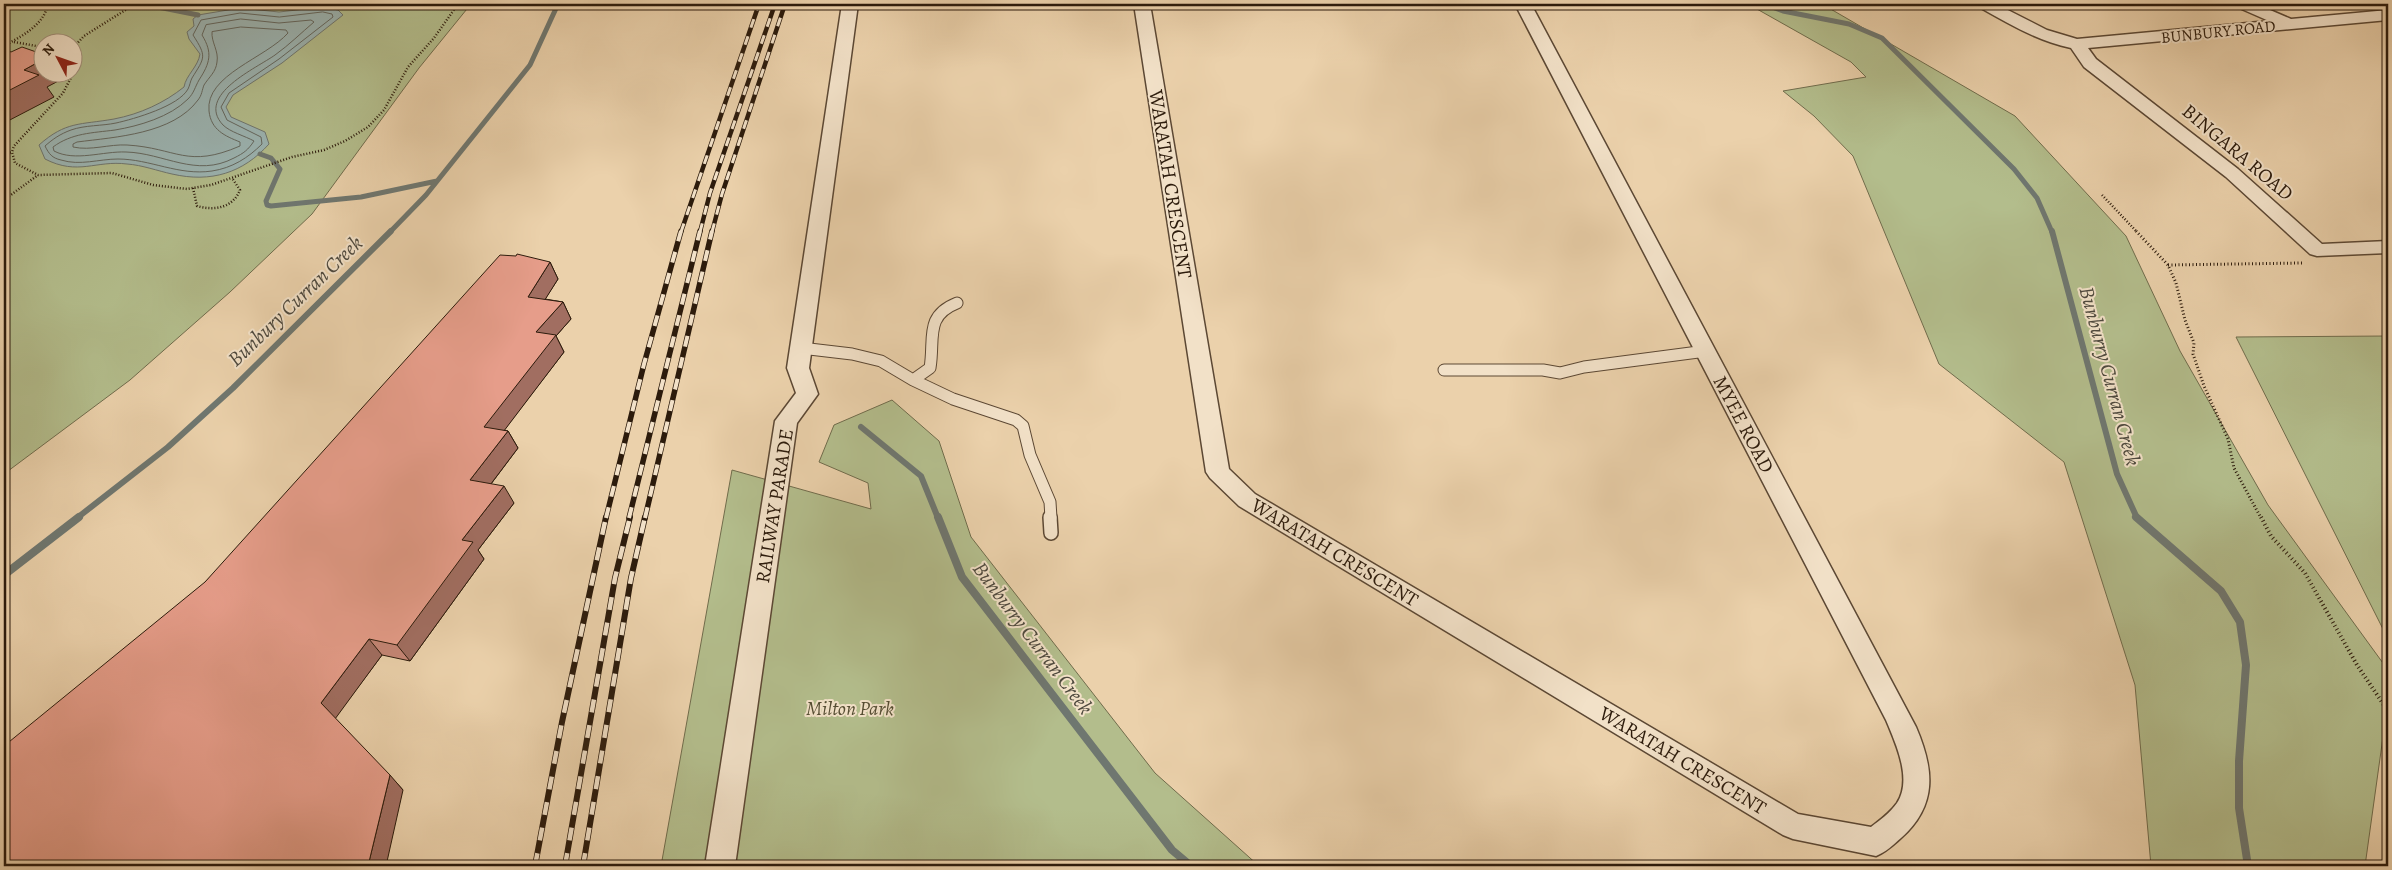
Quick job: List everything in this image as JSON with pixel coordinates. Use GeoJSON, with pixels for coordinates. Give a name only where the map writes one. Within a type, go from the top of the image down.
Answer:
{"type":"FeatureCollection","features":[{"type":"Feature","properties":{"kind":"street","name":"RAILWAY PARADE"},"geometry":{"type":"LineString","coordinates":[[720,866],[786,421],[807,394],[798,368],[850,4]]}},
{"type":"Feature","properties":{"kind":"street","name":"WARATAH CRESCENT"},"geometry":{"type":"LineString","coordinates":[[1142,4],[1218,472],[1247,500],[1793,826],[1876,842]]}},
{"type":"Feature","properties":{"kind":"street","name":"MYEE ROAD"},"geometry":{"type":"LineString","coordinates":[[1523,4],[1898,716],[1914,753],[1917,782],[1908,810],[1876,842]]}},
{"type":"Feature","properties":{"kind":"street","name":"BUNBURY ROAD"},"geometry":{"type":"LineString","coordinates":[[1985,4],[2058,42],[2077,44],[2388,15]]}},
{"type":"Feature","properties":{"kind":"street"},"geometry":{"type":"LineString","coordinates":[[2243,4],[2288,24]]}},
{"type":"Feature","properties":{"kind":"street","name":"BINGARA ROAD"},"geometry":{"type":"LineString","coordinates":[[2077,44],[2090,63],[2232,172],[2317,250]]}},
{"type":"Feature","properties":{"kind":"street"},"geometry":{"type":"LineString","coordinates":[[2317,250],[2388,247]]}},
{"type":"Feature","properties":{"kind":"lane"},"geometry":{"type":"LineString","coordinates":[[914,380],[930,368],[934,351],[933,324],[936,315],[944,306],[957,303]]}},
{"type":"Feature","properties":{"kind":"lane"},"geometry":{"type":"LineString","coordinates":[[801,348],[852,354],[873,359],[953,398],[1016,420],[1023,426],[1030,455],[1050,502],[1051,533]]}},
{"type":"Feature","properties":{"kind":"lane"},"geometry":{"type":"LineString","coordinates":[[1444,370],[1543,370],[1560,373],[1584,367],[1706,351]]}},
{"type":"Feature","properties":{"kind":"path"},"geometry":{"type":"LineString","coordinates":[[4,46],[13,42],[43,19],[46,16],[48,4]]}},
{"type":"Feature","properties":{"kind":"path"},"geometry":{"type":"LineString","coordinates":[[82,38],[135,4]]}},
{"type":"Feature","properties":{"kind":"path"},"geometry":{"type":"LineString","coordinates":[[69,82],[14,146],[12,152],[15,163],[38,175],[112,173],[154,185],[193,188],[324,150],[345,141],[368,127],[384,110],[408,67],[434,38],[458,4]]}},
{"type":"Feature","properties":{"kind":"path"},"geometry":{"type":"LineString","coordinates":[[13,42],[32,45]]}},
{"type":"Feature","properties":{"kind":"path"},"geometry":{"type":"LineString","coordinates":[[4,154],[12,152]]}},
{"type":"Feature","properties":{"kind":"path"},"geometry":{"type":"LineString","coordinates":[[4,200],[38,175]]}},
{"type":"Feature","properties":{"kind":"path"},"geometry":{"type":"LineString","coordinates":[[193,188],[197,206],[205,209],[217,208],[232,201],[239,194],[240,190],[232,178]]}},
{"type":"Feature","properties":{"kind":"path"},"geometry":{"type":"LineString","coordinates":[[2102,195],[2168,265],[2176,283],[2185,320],[2194,343],[2193,354],[2204,386],[2228,439],[2234,468],[2254,509],[2270,536],[2306,573],[2310,584],[2349,647],[2369,686],[2388,711]]}},
{"type":"Feature","properties":{"kind":"path"},"geometry":{"type":"LineString","coordinates":[[2168,265],[2304,263],[2317,250]]}},
{"type":"Feature","properties":{"kind":"green space"},"geometry":{"type":"Polygon","coordinates":[[[4,4],[471,4],[419,68],[312,214],[230,292],[130,380],[4,474],[4,4]]]}},
{"type":"Feature","properties":{"kind":"green space"},"geometry":{"type":"Polygon","coordinates":[[[1748,4],[1822,4],[2015,116],[2126,236],[2180,351],[2268,505],[2388,670],[2388,701],[2365,866],[2151,866],[2135,685],[2064,462],[1939,364],[1853,156],[1814,116],[1783,91],[1866,77],[1851,62],[1748,4]]]}},
{"type":"Feature","properties":{"kind":"green space"},"geometry":{"type":"Polygon","coordinates":[[[2388,336],[2388,639],[2236,337],[2388,336]]]}},
{"type":"Feature","properties":{"kind":"green space","name":"Milton Park"},"geometry":{"type":"Polygon","coordinates":[[[892,400],[939,441],[971,537],[1155,773],[1259,866],[661,866],[732,470],[871,509],[868,483],[819,462],[834,425],[892,400]]]}},
{"type":"Feature","properties":{"kind":"water"},"geometry":{"type":"Polygon","coordinates":[[[323,7],[338,10],[343,15],[282,63],[233,95],[226,107],[231,117],[265,132],[269,144],[259,154],[237,169],[213,176],[200,177],[172,174],[127,164],[116,163],[77,167],[57,164],[45,159],[39,145],[57,132],[74,125],[124,117],[142,111],[168,98],[184,87],[200,54],[189,39],[187,32],[194,26],[193,19],[198,15],[240,8],[279,12],[323,7]]]}},
{"type":"Feature","properties":{"kind":"building"},"geometry":{"type":"Polygon","coordinates":[[[22,47],[32,50],[32,66],[24,70],[32,73],[32,79],[4,93],[4,51],[11,52],[22,47]]]}},
{"type":"Feature","properties":{"kind":"building"},"geometry":{"type":"Polygon","coordinates":[[[517,254],[550,262],[528,297],[563,302],[536,332],[556,335],[484,427],[508,431],[470,480],[504,486],[462,540],[473,542],[397,645],[369,639],[321,703],[390,775],[368,866],[4,866],[4,746],[205,582],[500,255],[516,256],[517,254]]]}},
{"type":"Feature","properties":{"kind":"waterway"},"geometry":{"type":"LineString","coordinates":[[143,4],[198,15]]}},
{"type":"Feature","properties":{"kind":"waterway","name":"Bunbury Curran Creek"},"geometry":{"type":"LineString","coordinates":[[390,232],[426,195],[530,65],[558,4]]}},
{"type":"Feature","properties":{"kind":"waterway","name":"Bunburry Curran Creek"},"geometry":{"type":"LineString","coordinates":[[1764,4],[1783,11],[1849,24],[1882,38],[2014,169],[2037,198],[2052,232]]}},
{"type":"Feature","properties":{"kind":"waterway"},"geometry":{"type":"LineString","coordinates":[[260,154],[271,158],[280,169],[266,201],[267,205],[271,206],[361,197],[437,181]]}},
{"type":"Feature","properties":{"kind":"waterway","name":"Bunburry Curran Creek"},"geometry":{"type":"LineString","coordinates":[[2052,231],[2117,474],[2137,518]]}},
{"type":"Feature","properties":{"kind":"waterway","name":"Bunbury Curran Creek"},"geometry":{"type":"LineString","coordinates":[[77,518],[168,447],[233,388],[390,232]]}},
{"type":"Feature","properties":{"kind":"waterway","name":"Bunburry Curran Creek"},"geometry":{"type":"LineString","coordinates":[[861,427],[921,476],[938,518]]}},
{"type":"Feature","properties":{"kind":"waterway","name":"Bunbury Curran Creek"},"geometry":{"type":"LineString","coordinates":[[4,575],[79,517]]}},
{"type":"Feature","properties":{"kind":"waterway","name":"Bunburry Curran Creek"},"geometry":{"type":"LineString","coordinates":[[938,517],[962,577],[1172,850],[1191,866]]}},
{"type":"Feature","properties":{"kind":"waterway","name":"Bunburry Curran Creek"},"geometry":{"type":"LineString","coordinates":[[2137,518],[2221,591],[2240,622],[2246,665],[2239,761],[2239,808],[2248,866]]}},
{"type":"Feature","properties":{"kind":"railway"},"geometry":{"type":"LineString","coordinates":[[681,232],[759,4]]}},
{"type":"Feature","properties":{"kind":"railway"},"geometry":{"type":"LineString","coordinates":[[700,232],[710,193],[775,4]]}},
{"type":"Feature","properties":{"kind":"railway"},"geometry":{"type":"LineString","coordinates":[[712,232],[722,194],[785,4]]}},
{"type":"Feature","properties":{"kind":"railway"},"geometry":{"type":"LineString","coordinates":[[606,518],[644,364],[681,231]]}},
{"type":"Feature","properties":{"kind":"railway"},"geometry":{"type":"LineString","coordinates":[[629,518],[700,231]]}},
{"type":"Feature","properties":{"kind":"railway"},"geometry":{"type":"LineString","coordinates":[[645,518],[712,231]]}},
{"type":"Feature","properties":{"kind":"railway"},"geometry":{"type":"LineString","coordinates":[[535,866],[562,722],[606,517]]}},
{"type":"Feature","properties":{"kind":"railway"},"geometry":{"type":"LineString","coordinates":[[565,866],[615,578],[630,517]]}},
{"type":"Feature","properties":{"kind":"railway"},"geometry":{"type":"LineString","coordinates":[[583,866],[631,578],[645,517]]}}]}
